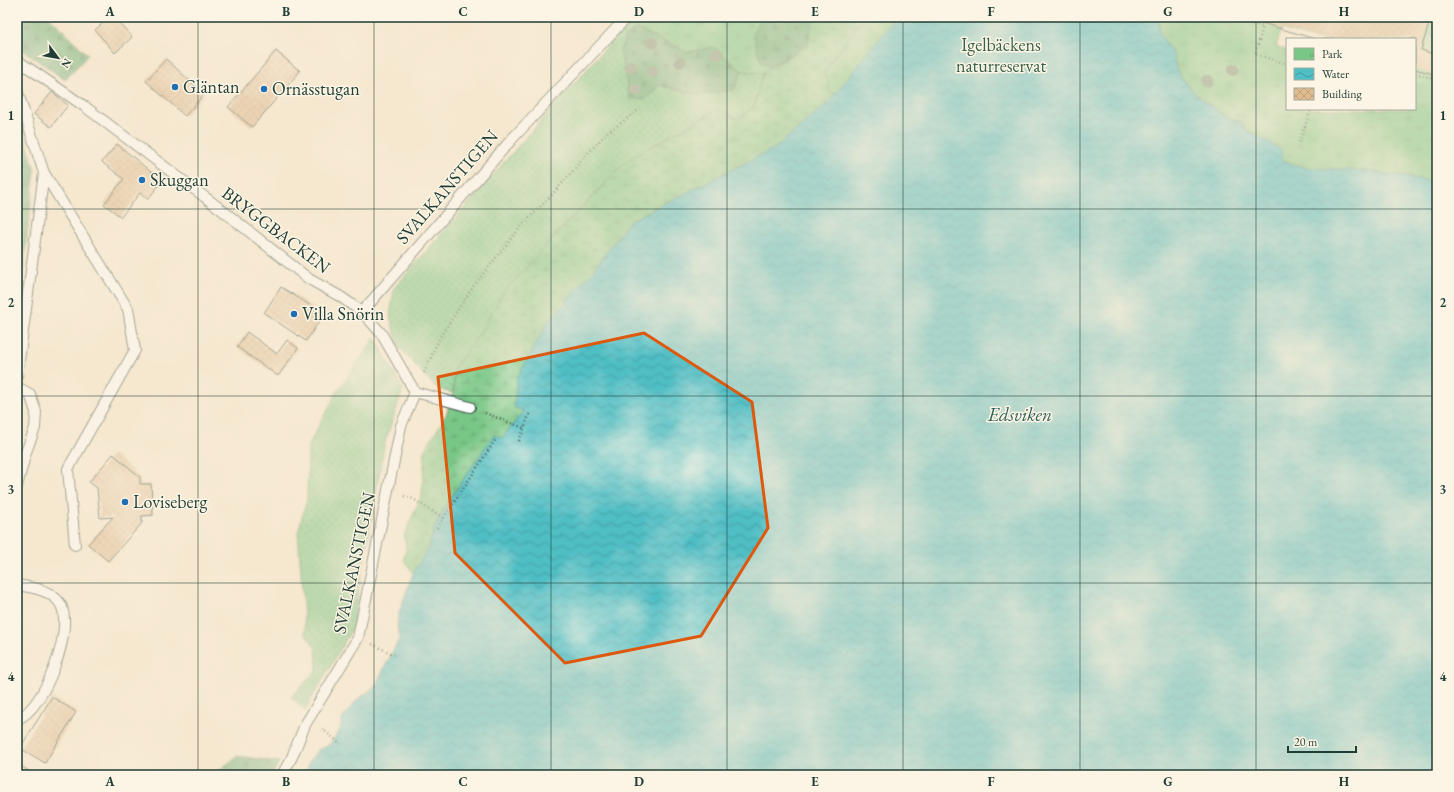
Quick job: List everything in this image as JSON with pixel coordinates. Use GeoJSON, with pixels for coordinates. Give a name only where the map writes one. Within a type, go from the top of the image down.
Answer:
{"type":"FeatureCollection","features":[{"type":"Feature","properties":{"kind":"lane","name":"SVALKANSTIGEN"},"geometry":{"type":"LineString","coordinates":[[362,312],[511,140],[627,17]]}},
{"type":"Feature","properties":{"kind":"lane","name":"BRYGGBACKEN"},"geometry":{"type":"LineString","coordinates":[[17,60],[84,106],[222,210],[309,279],[341,297],[362,312]]}},
{"type":"Feature","properties":{"kind":"lane"},"geometry":{"type":"LineString","coordinates":[[17,90],[44,173],[128,309],[135,350],[68,468],[75,545]]}},
{"type":"Feature","properties":{"kind":"lane"},"geometry":{"type":"LineString","coordinates":[[17,376],[44,173]]}},
{"type":"Feature","properties":{"kind":"lane"},"geometry":{"type":"LineString","coordinates":[[362,312],[381,333],[416,392],[470,407]]}},
{"type":"Feature","properties":{"kind":"lane"},"geometry":{"type":"LineString","coordinates":[[17,386],[30,394],[36,412],[35,428],[26,452],[17,486]]}},
{"type":"Feature","properties":{"kind":"lane","name":"SVALKANSTIGEN"},"geometry":{"type":"LineString","coordinates":[[282,775],[292,757],[305,725],[358,638],[401,426],[416,392]]}},
{"type":"Feature","properties":{"kind":"lane"},"geometry":{"type":"LineString","coordinates":[[17,585],[31,587],[47,593],[59,601],[65,618],[58,658],[50,680],[38,700],[22,718],[17,719]]}},
{"type":"Feature","properties":{"kind":"path"},"geometry":{"type":"LineString","coordinates":[[1230,17],[1263,27],[1255,54],[1286,64]]}},
{"type":"Feature","properties":{"kind":"path"},"geometry":{"type":"LineString","coordinates":[[1416,74],[1437,80]]}},
{"type":"Feature","properties":{"kind":"path"},"geometry":{"type":"LineString","coordinates":[[416,392],[440,337],[475,284],[523,224],[550,197],[588,153],[607,134],[640,109]]}},
{"type":"Feature","properties":{"kind":"path"},"geometry":{"type":"LineString","coordinates":[[1298,146],[1311,110]]}},
{"type":"Feature","properties":{"kind":"path"},"geometry":{"type":"LineString","coordinates":[[470,407],[524,428]]}},
{"type":"Feature","properties":{"kind":"path"},"geometry":{"type":"LineString","coordinates":[[519,441],[530,413]]}},
{"type":"Feature","properties":{"kind":"path"},"geometry":{"type":"LineString","coordinates":[[437,528],[496,439]]}},
{"type":"Feature","properties":{"kind":"path"},"geometry":{"type":"LineString","coordinates":[[413,499],[443,518]]}},
{"type":"Feature","properties":{"kind":"path"},"geometry":{"type":"LineString","coordinates":[[382,649],[395,655]]}},
{"type":"Feature","properties":{"kind":"path"},"geometry":{"type":"LineString","coordinates":[[320,727],[340,744]]}},
{"type":"Feature","properties":{"kind":"highlighted area"},"geometry":{"type":"Polygon","coordinates":[[[644,333],[752,402],[768,528],[701,636],[565,663],[455,553],[438,377],[644,333]]]}},
{"type":"Feature","properties":{"kind":"green space"},"geometry":{"type":"Polygon","coordinates":[[[17,17],[50,17],[88,55],[65,80],[17,46],[17,17]]]}},
{"type":"Feature","properties":{"kind":"green space"},"geometry":{"type":"Polygon","coordinates":[[[606,17],[759,17],[753,34],[761,62],[770,67],[763,73],[742,71],[714,47],[687,52],[636,28],[626,36],[603,20],[606,17]]]}},
{"type":"Feature","properties":{"kind":"green space"},"geometry":{"type":"Polygon","coordinates":[[[759,17],[816,17],[812,24],[808,44],[770,67],[761,62],[753,34],[759,17]]]}},
{"type":"Feature","properties":{"kind":"green space"},"geometry":{"type":"Polygon","coordinates":[[[816,17],[897,17],[827,104],[775,148],[630,221],[592,272],[524,411],[502,438],[494,436],[448,502],[435,527],[428,550],[413,573],[404,560],[406,548],[404,536],[422,494],[425,449],[446,415],[453,394],[455,367],[478,336],[505,290],[626,161],[718,109],[737,119],[754,107],[763,73],[808,44],[812,24],[816,17]]]}},
{"type":"Feature","properties":{"kind":"green space","name":"Igelbäckens naturreservat"},"geometry":{"type":"Polygon","coordinates":[[[864,17],[1437,17],[1437,182],[1367,171],[1306,168],[1282,160],[1262,139],[1245,129],[1243,123],[1223,115],[1193,92],[1177,71],[1174,92],[830,93],[825,70],[864,17]]]}},
{"type":"Feature","properties":{"kind":"green space"},"geometry":{"type":"Polygon","coordinates":[[[636,28],[687,52],[714,47],[742,71],[734,90],[699,95],[659,85],[646,99],[630,99],[620,50],[626,36],[636,28]]]}},
{"type":"Feature","properties":{"kind":"green space"},"geometry":{"type":"Polygon","coordinates":[[[620,32],[626,36],[620,50],[646,99],[659,85],[699,95],[734,90],[742,71],[763,73],[754,107],[737,119],[718,109],[626,161],[545,247],[455,367],[453,393],[437,389],[398,346],[390,316],[394,288],[620,32]]]}},
{"type":"Feature","properties":{"kind":"green space"},"geometry":{"type":"Polygon","coordinates":[[[17,107],[35,171],[17,320],[17,107]]]}},
{"type":"Feature","properties":{"kind":"green space"},"geometry":{"type":"Polygon","coordinates":[[[375,338],[403,389],[385,442],[352,629],[305,710],[291,697],[317,670],[316,649],[305,633],[298,532],[307,499],[308,446],[338,390],[375,338]]]}},
{"type":"Feature","properties":{"kind":"green space"},"geometry":{"type":"Polygon","coordinates":[[[237,756],[279,762],[272,775],[213,775],[237,756]]]}},
{"type":"Feature","properties":{"kind":"water","name":"Edsviken"},"geometry":{"type":"Polygon","coordinates":[[[897,17],[1158,17],[1160,34],[1174,56],[1177,71],[1193,92],[1223,115],[1243,123],[1245,129],[1281,150],[1282,160],[1306,168],[1367,171],[1437,182],[1437,775],[305,775],[309,761],[319,749],[328,746],[340,730],[342,719],[356,701],[375,686],[400,637],[397,626],[399,613],[413,573],[428,550],[435,527],[448,502],[494,435],[502,438],[524,411],[514,407],[517,378],[549,321],[592,272],[630,221],[775,148],[827,104],[897,17]]]}},
{"type":"Feature","properties":{"kind":"building"},"geometry":{"type":"Polygon","coordinates":[[[110,17],[114,17],[132,37],[115,53],[95,30],[110,17]]]}},
{"type":"Feature","properties":{"kind":"building"},"geometry":{"type":"Polygon","coordinates":[[[1242,17],[1431,17],[1421,50],[1437,55],[1437,75],[1416,69],[1416,38],[1312,38],[1242,17]]]}},
{"type":"Feature","properties":{"kind":"building","name":"Ornässtugan"},"geometry":{"type":"Polygon","coordinates":[[[276,51],[300,71],[252,127],[228,107],[276,51]]]}},
{"type":"Feature","properties":{"kind":"building","name":"Gläntan"},"geometry":{"type":"Polygon","coordinates":[[[166,59],[204,94],[185,116],[146,81],[166,59]]]}},
{"type":"Feature","properties":{"kind":"building"},"geometry":{"type":"Polygon","coordinates":[[[52,92],[68,105],[51,127],[34,114],[52,92]]]}},
{"type":"Feature","properties":{"kind":"building","name":"Skuggan"},"geometry":{"type":"Polygon","coordinates":[[[117,144],[162,181],[148,199],[140,193],[121,217],[104,204],[124,179],[102,162],[117,144]]]}},
{"type":"Feature","properties":{"kind":"building","name":"Villa Snörin"},"geometry":{"type":"Polygon","coordinates":[[[281,287],[324,314],[306,341],[264,313],[281,287]]]}},
{"type":"Feature","properties":{"kind":"building"},"geometry":{"type":"Polygon","coordinates":[[[247,332],[277,354],[287,340],[298,348],[278,376],[237,347],[247,332]]]}},
{"type":"Feature","properties":{"kind":"building","name":"Loviseberg"},"geometry":{"type":"Polygon","coordinates":[[[113,454],[140,477],[140,484],[151,484],[153,515],[142,516],[142,523],[108,561],[88,544],[113,517],[100,518],[97,488],[89,482],[113,454]]]}},
{"type":"Feature","properties":{"kind":"building"},"geometry":{"type":"Polygon","coordinates":[[[52,697],[76,712],[45,763],[20,748],[52,697]]]}},
{"type":"Feature","properties":{"kind":"building"},"geometry":{"type":"Polygon","coordinates":[[[17,764],[36,775],[17,775],[17,764]]]}},
{"type":"Feature","properties":{"kind":"place","name":"Gläntan"},"geometry":{"type":"Point","coordinates":[175,87]}},
{"type":"Feature","properties":{"kind":"place","name":"Ornässtugan"},"geometry":{"type":"Point","coordinates":[264,89]}},
{"type":"Feature","properties":{"kind":"place","name":"Skuggan"},"geometry":{"type":"Point","coordinates":[142,180]}},
{"type":"Feature","properties":{"kind":"place","name":"Villa Snörin"},"geometry":{"type":"Point","coordinates":[294,314]}},
{"type":"Feature","properties":{"kind":"place","name":"Loviseberg"},"geometry":{"type":"Point","coordinates":[125,502]}}]}
